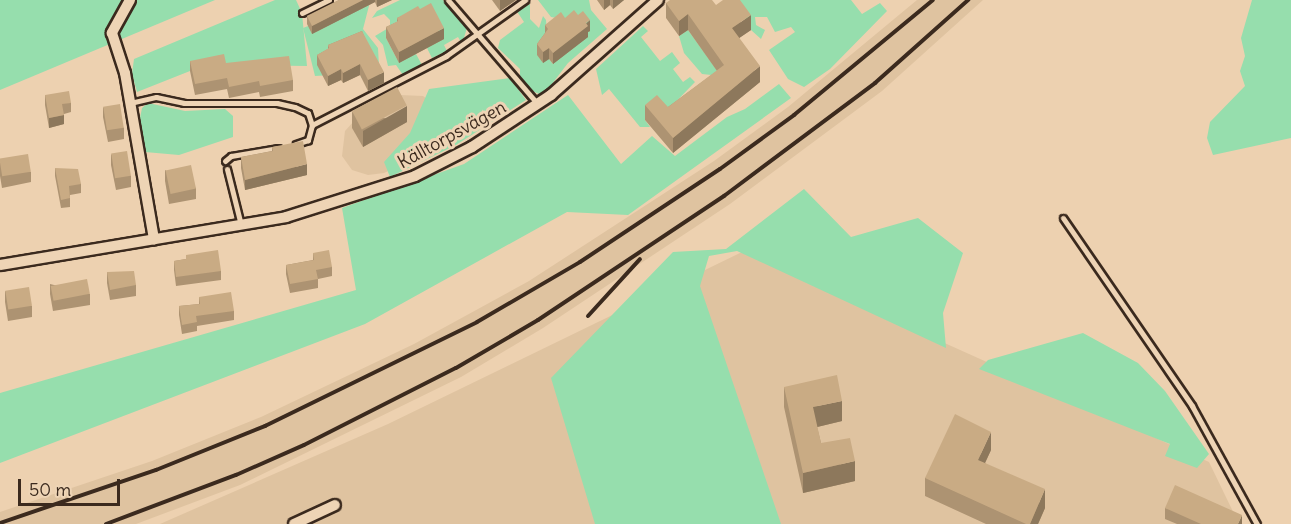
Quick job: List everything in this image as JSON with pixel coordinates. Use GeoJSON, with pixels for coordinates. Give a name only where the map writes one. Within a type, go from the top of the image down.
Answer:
{"type":"FeatureCollection","features":[{"type":"Feature","properties":{"kind":"street"},"geometry":{"type":"LineString","coordinates":[[130,0],[112,33],[130,103],[154,240]]}},
{"type":"Feature","properties":{"kind":"street","name":"Källtorpsvägen"},"geometry":{"type":"LineString","coordinates":[[0,265],[241,225],[317,209],[415,176],[472,147],[538,104],[577,75],[658,0]]}},
{"type":"Feature","properties":{"kind":"street"},"geometry":{"type":"LineString","coordinates":[[294,524],[335,504]]}},
{"type":"Feature","properties":{"kind":"lane"},"geometry":{"type":"LineString","coordinates":[[302,13],[329,0]]}},
{"type":"Feature","properties":{"kind":"lane"},"geometry":{"type":"LineString","coordinates":[[448,0],[538,104]]}},
{"type":"Feature","properties":{"kind":"lane"},"geometry":{"type":"LineString","coordinates":[[312,124],[478,36],[525,0]]}},
{"type":"Feature","properties":{"kind":"lane"},"geometry":{"type":"LineString","coordinates":[[130,103],[156,97],[184,103],[277,103],[308,113],[312,124],[308,140],[231,156],[225,161]]}},
{"type":"Feature","properties":{"kind":"lane"},"geometry":{"type":"LineString","coordinates":[[227,169],[241,225]]}},
{"type":"Feature","properties":{"kind":"lane"},"geometry":{"type":"LineString","coordinates":[[1063,219],[1192,406],[1257,524]]}},
{"type":"Feature","properties":{"kind":"shaded area"},"geometry":{"type":"Polygon","coordinates":[[[917,0],[983,0],[882,91],[730,204],[543,328],[461,377],[240,485],[136,524],[0,524],[0,512],[152,461],[261,417],[414,344],[529,281],[714,161],[788,107],[917,0]]]}},
{"type":"Feature","properties":{"kind":"shaded area"},"geometry":{"type":"Polygon","coordinates":[[[400,95],[423,96],[431,102],[439,147],[384,173],[368,175],[352,170],[342,156],[345,131],[363,111],[400,95]]]}},
{"type":"Feature","properties":{"kind":"shaded area"},"geometry":{"type":"Polygon","coordinates":[[[742,252],[1209,462],[1239,524],[160,524],[388,424],[742,252]]]}},
{"type":"Feature","properties":{"kind":"green space"},"geometry":{"type":"Polygon","coordinates":[[[0,0],[215,0],[0,90],[0,0]]]}},
{"type":"Feature","properties":{"kind":"green space"},"geometry":{"type":"Polygon","coordinates":[[[275,0],[296,0],[302,13],[307,66],[224,65],[190,71],[137,92],[132,74],[134,59],[275,0]]]}},
{"type":"Feature","properties":{"kind":"green space"},"geometry":{"type":"Polygon","coordinates":[[[400,0],[443,0],[467,28],[462,44],[458,37],[444,45],[447,51],[432,58],[427,48],[386,38],[397,59],[416,54],[422,65],[403,75],[396,65],[388,66],[383,45],[375,36],[390,27],[390,20],[384,14],[372,18],[377,11],[400,0]]]}},
{"type":"Feature","properties":{"kind":"green space"},"geometry":{"type":"Polygon","coordinates":[[[538,0],[589,0],[591,10],[607,29],[568,63],[545,93],[539,94],[526,88],[520,80],[520,69],[498,48],[500,40],[524,22],[516,10],[530,4],[530,19],[539,28],[543,16],[546,20],[549,59],[553,64],[563,19],[551,17],[538,0]]]}},
{"type":"Feature","properties":{"kind":"green space"},"geometry":{"type":"Polygon","coordinates":[[[733,0],[851,0],[862,14],[880,3],[887,11],[830,69],[804,87],[788,79],[769,50],[795,32],[791,27],[775,32],[767,17],[755,17],[756,25],[765,30],[761,39],[751,30],[733,0]]]}},
{"type":"Feature","properties":{"kind":"green space"},"geometry":{"type":"Polygon","coordinates":[[[1252,0],[1291,0],[1291,138],[1213,155],[1207,138],[1210,122],[1245,86],[1240,71],[1245,56],[1241,38],[1252,0]]]}},
{"type":"Feature","properties":{"kind":"green space"},"geometry":{"type":"Polygon","coordinates":[[[370,2],[363,29],[378,48],[379,66],[361,78],[362,73],[315,76],[303,28],[370,2]]]}},
{"type":"Feature","properties":{"kind":"green space"},"geometry":{"type":"Polygon","coordinates":[[[643,26],[648,31],[641,37],[660,61],[672,52],[680,63],[673,69],[683,82],[690,77],[695,82],[662,116],[657,110],[645,120],[650,127],[640,127],[609,89],[602,95],[596,69],[643,26]]]}},
{"type":"Feature","properties":{"kind":"green space"},"geometry":{"type":"Polygon","coordinates":[[[688,30],[721,76],[702,74],[684,53],[679,36],[688,30]]]}},
{"type":"Feature","properties":{"kind":"green space"},"geometry":{"type":"Polygon","coordinates":[[[510,78],[526,100],[456,145],[390,177],[384,162],[410,133],[429,89],[510,78]]]}},
{"type":"Feature","properties":{"kind":"green space"},"geometry":{"type":"Polygon","coordinates":[[[779,84],[791,98],[628,215],[567,212],[365,324],[0,463],[0,393],[356,290],[342,208],[464,164],[568,95],[621,164],[652,136],[675,156],[727,117],[745,109],[779,84]]]}},
{"type":"Feature","properties":{"kind":"green space"},"geometry":{"type":"Polygon","coordinates":[[[148,103],[185,111],[225,109],[233,116],[233,137],[179,155],[145,152],[140,118],[142,108],[148,103]]]}},
{"type":"Feature","properties":{"kind":"green space"},"geometry":{"type":"Polygon","coordinates":[[[804,189],[851,237],[918,218],[963,253],[943,313],[946,348],[737,251],[709,256],[700,286],[781,524],[595,524],[551,378],[673,252],[726,249],[804,189]]]}},
{"type":"Feature","properties":{"kind":"green space"},"geometry":{"type":"Polygon","coordinates":[[[1083,333],[1138,363],[1165,391],[1209,454],[1197,468],[1165,456],[1170,444],[979,369],[988,360],[1083,333]]]}},
{"type":"Feature","properties":{"kind":"building"},"geometry":{"type":"Polygon","coordinates":[[[339,0],[363,0],[312,26],[307,16],[339,0]]]}},
{"type":"Feature","properties":{"kind":"building"},"geometry":{"type":"Polygon","coordinates":[[[670,0],[712,0],[716,5],[723,0],[740,0],[751,15],[732,28],[760,66],[673,138],[645,105],[657,95],[668,107],[724,65],[688,14],[679,21],[666,3],[670,0]]]}},
{"type":"Feature","properties":{"kind":"building"},"geometry":{"type":"Polygon","coordinates":[[[431,3],[444,28],[399,52],[386,27],[418,6],[420,9],[431,3]]]}},
{"type":"Feature","properties":{"kind":"building"},"geometry":{"type":"Polygon","coordinates":[[[574,10],[578,15],[583,11],[590,20],[586,23],[588,26],[553,53],[549,48],[543,52],[537,44],[548,29],[545,25],[561,12],[565,18],[574,10]]]}},
{"type":"Feature","properties":{"kind":"building"},"geometry":{"type":"Polygon","coordinates":[[[362,31],[384,72],[368,80],[360,64],[343,73],[341,69],[328,76],[317,55],[329,48],[328,45],[362,31]]]}},
{"type":"Feature","properties":{"kind":"building"},"geometry":{"type":"Polygon","coordinates":[[[224,54],[226,63],[289,56],[293,80],[260,86],[259,81],[229,87],[227,78],[195,84],[190,61],[224,54]]]}},
{"type":"Feature","properties":{"kind":"building"},"geometry":{"type":"Polygon","coordinates":[[[397,87],[407,106],[362,129],[352,111],[397,87]]]}},
{"type":"Feature","properties":{"kind":"building"},"geometry":{"type":"Polygon","coordinates":[[[69,91],[71,103],[62,104],[64,115],[49,118],[45,95],[69,91]]]}},
{"type":"Feature","properties":{"kind":"building"},"geometry":{"type":"Polygon","coordinates":[[[120,104],[124,128],[107,130],[103,107],[120,104]]]}},
{"type":"Feature","properties":{"kind":"building"},"geometry":{"type":"Polygon","coordinates":[[[303,141],[307,164],[245,180],[241,157],[273,151],[272,147],[303,141]]]}},
{"type":"Feature","properties":{"kind":"building"},"geometry":{"type":"Polygon","coordinates":[[[127,151],[131,176],[115,178],[111,154],[127,151]]]}},
{"type":"Feature","properties":{"kind":"building"},"geometry":{"type":"Polygon","coordinates":[[[28,154],[31,172],[2,176],[0,158],[28,154]]]}},
{"type":"Feature","properties":{"kind":"building"},"geometry":{"type":"Polygon","coordinates":[[[191,165],[196,188],[171,194],[166,170],[191,165]]]}},
{"type":"Feature","properties":{"kind":"building"},"geometry":{"type":"Polygon","coordinates":[[[55,168],[78,169],[81,184],[69,186],[70,198],[61,200],[55,168]]]}},
{"type":"Feature","properties":{"kind":"building"},"geometry":{"type":"Polygon","coordinates":[[[218,250],[221,271],[176,277],[174,261],[186,259],[186,255],[218,250]]]}},
{"type":"Feature","properties":{"kind":"building"},"geometry":{"type":"Polygon","coordinates":[[[329,250],[332,267],[316,270],[318,279],[290,284],[286,265],[314,260],[313,253],[329,250]]]}},
{"type":"Feature","properties":{"kind":"building"},"geometry":{"type":"Polygon","coordinates":[[[134,271],[136,285],[110,290],[107,272],[134,271]]]}},
{"type":"Feature","properties":{"kind":"building"},"geometry":{"type":"Polygon","coordinates":[[[87,279],[90,294],[54,301],[51,286],[87,279]]]}},
{"type":"Feature","properties":{"kind":"building"},"geometry":{"type":"Polygon","coordinates":[[[29,287],[32,306],[8,310],[5,291],[29,287]]]}},
{"type":"Feature","properties":{"kind":"building"},"geometry":{"type":"Polygon","coordinates":[[[231,292],[234,311],[196,316],[197,322],[182,325],[179,306],[200,304],[199,297],[231,292]]]}},
{"type":"Feature","properties":{"kind":"building"},"geometry":{"type":"Polygon","coordinates":[[[837,375],[842,401],[813,407],[821,443],[850,438],[855,461],[803,473],[784,387],[837,375]]]}},
{"type":"Feature","properties":{"kind":"building"},"geometry":{"type":"Polygon","coordinates":[[[955,414],[991,432],[978,460],[1045,489],[1030,524],[925,478],[955,414]]]}},
{"type":"Feature","properties":{"kind":"building"},"geometry":{"type":"Polygon","coordinates":[[[1175,485],[1242,515],[1238,524],[1201,524],[1165,508],[1175,485]]]}},
{"type":"Feature","properties":{"kind":"railway"},"geometry":{"type":"LineString","coordinates":[[0,523],[156,470],[265,426],[477,322],[580,262],[720,169],[794,115],[933,0]]}},
{"type":"Feature","properties":{"kind":"railway"},"geometry":{"type":"LineString","coordinates":[[106,524],[236,475],[304,445],[456,368],[538,320],[724,196],[875,83],[968,0]]}},
{"type":"Feature","properties":{"kind":"railway"},"geometry":{"type":"LineString","coordinates":[[588,316],[640,259]]}}]}
